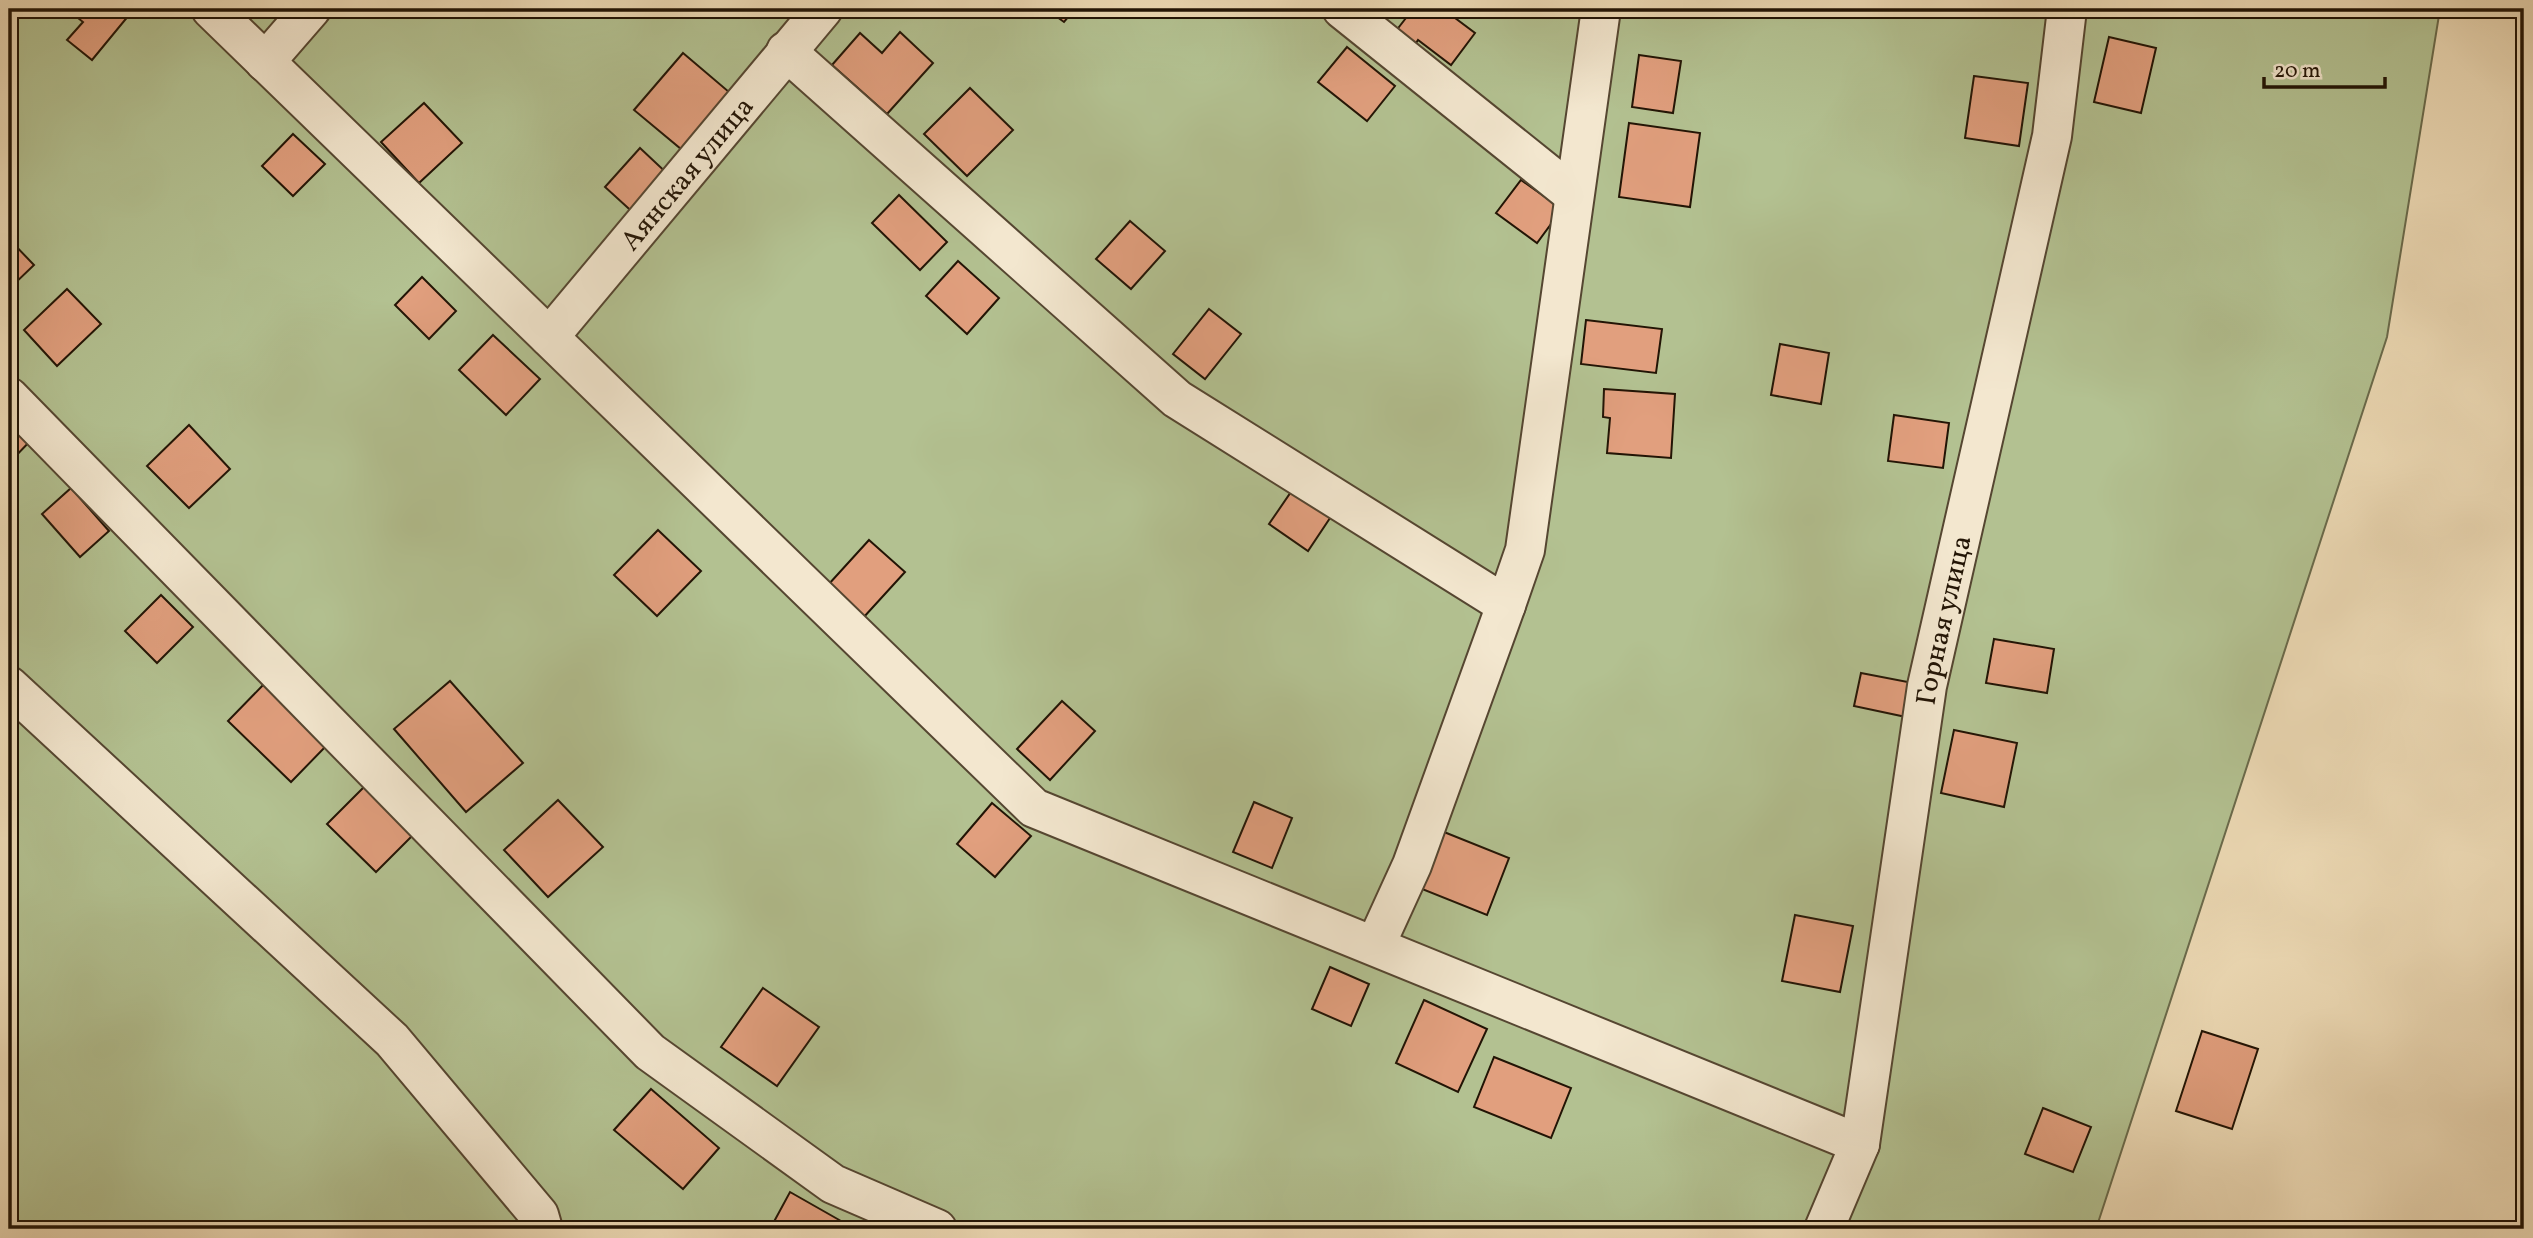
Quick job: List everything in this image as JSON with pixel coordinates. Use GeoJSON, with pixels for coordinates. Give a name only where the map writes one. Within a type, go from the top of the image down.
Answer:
{"type":"FeatureCollection","features":[{"type":"Feature","properties":{"kind":"street"},"geometry":{"type":"LineString","coordinates":[[211,9],[1034,808],[1860,1144]]}},
{"type":"Feature","properties":{"kind":"street"},"geometry":{"type":"LineString","coordinates":[[265,62],[311,9]]}},
{"type":"Feature","properties":{"kind":"street","name":"Аянская улица"},"geometry":{"type":"LineString","coordinates":[[549,337],[823,9]]}},
{"type":"Feature","properties":{"kind":"street"},"geometry":{"type":"LineString","coordinates":[[1342,9],[1574,195]]}},
{"type":"Feature","properties":{"kind":"street"},"geometry":{"type":"LineString","coordinates":[[1375,946],[1412,865],[1525,550],[1601,9]]}},
{"type":"Feature","properties":{"kind":"street","name":"Горная улица"},"geometry":{"type":"LineString","coordinates":[[1824,1229],[1860,1144],[1927,686],[2052,135],[2067,9]]}},
{"type":"Feature","properties":{"kind":"street"},"geometry":{"type":"LineString","coordinates":[[786,51],[1177,399],[1506,605]]}},
{"type":"Feature","properties":{"kind":"street"},"geometry":{"type":"LineString","coordinates":[[9,397],[650,1052],[833,1184],[937,1229]]}},
{"type":"Feature","properties":{"kind":"street"},"geometry":{"type":"LineString","coordinates":[[9,686],[392,1040],[539,1214],[543,1229]]}},
{"type":"Feature","properties":{"kind":"green space"},"geometry":{"type":"Polygon","coordinates":[[[9,9],[2440,9],[2387,337],[2096,1229],[9,1229],[9,707],[38,689],[9,663],[9,9]]]}},
{"type":"Feature","properties":{"kind":"building"},"geometry":{"type":"Polygon","coordinates":[[[67,9],[134,9],[92,60],[67,40],[83,22],[67,9]]]}},
{"type":"Feature","properties":{"kind":"building"},"geometry":{"type":"Polygon","coordinates":[[[1046,9],[1075,9],[1064,22],[1046,9]]]}},
{"type":"Feature","properties":{"kind":"building"},"geometry":{"type":"Polygon","coordinates":[[[1413,9],[1443,9],[1475,33],[1451,65],[1418,40],[1411,51],[1392,36],[1413,9]]]}},
{"type":"Feature","properties":{"kind":"building"},"geometry":{"type":"Polygon","coordinates":[[[900,32],[933,63],[887,114],[832,65],[860,33],[882,53],[900,32]]]}},
{"type":"Feature","properties":{"kind":"building"},"geometry":{"type":"Polygon","coordinates":[[[2109,37],[2156,48],[2141,113],[2094,102],[2109,37]]]}},
{"type":"Feature","properties":{"kind":"building"},"geometry":{"type":"Polygon","coordinates":[[[1347,47],[1395,86],[1367,121],[1318,82],[1347,47]]]}},
{"type":"Feature","properties":{"kind":"building"},"geometry":{"type":"Polygon","coordinates":[[[683,53],[729,92],[681,149],[634,110],[683,53]]]}},
{"type":"Feature","properties":{"kind":"building"},"geometry":{"type":"Polygon","coordinates":[[[1639,55],[1681,61],[1673,113],[1632,107],[1639,55]]]}},
{"type":"Feature","properties":{"kind":"building"},"geometry":{"type":"Polygon","coordinates":[[[1974,76],[2028,83],[2019,146],[1965,138],[1974,76]]]}},
{"type":"Feature","properties":{"kind":"building"},"geometry":{"type":"Polygon","coordinates":[[[970,88],[1013,130],[967,176],[924,134],[970,88]]]}},
{"type":"Feature","properties":{"kind":"building"},"geometry":{"type":"Polygon","coordinates":[[[424,103],[462,143],[419,183],[381,142],[424,103]]]}},
{"type":"Feature","properties":{"kind":"building"},"geometry":{"type":"Polygon","coordinates":[[[1629,123],[1700,133],[1690,207],[1619,197],[1629,123]]]}},
{"type":"Feature","properties":{"kind":"building"},"geometry":{"type":"Polygon","coordinates":[[[293,134],[325,164],[293,196],[262,166],[293,134]]]}},
{"type":"Feature","properties":{"kind":"building"},"geometry":{"type":"Polygon","coordinates":[[[640,148],[672,178],[638,217],[605,187],[640,148]]]}},
{"type":"Feature","properties":{"kind":"building"},"geometry":{"type":"Polygon","coordinates":[[[1521,180],[1562,209],[1537,243],[1496,213],[1521,180]]]}},
{"type":"Feature","properties":{"kind":"building"},"geometry":{"type":"Polygon","coordinates":[[[899,195],[947,242],[920,270],[872,223],[899,195]]]}},
{"type":"Feature","properties":{"kind":"building"},"geometry":{"type":"Polygon","coordinates":[[[1130,221],[1165,251],[1131,289],[1096,259],[1130,221]]]}},
{"type":"Feature","properties":{"kind":"building"},"geometry":{"type":"Polygon","coordinates":[[[9,239],[34,265],[9,289],[9,239]]]}},
{"type":"Feature","properties":{"kind":"building"},"geometry":{"type":"Polygon","coordinates":[[[958,261],[999,298],[967,334],[926,296],[958,261]]]}},
{"type":"Feature","properties":{"kind":"building"},"geometry":{"type":"Polygon","coordinates":[[[422,277],[456,311],[429,339],[395,305],[422,277]]]}},
{"type":"Feature","properties":{"kind":"building"},"geometry":{"type":"Polygon","coordinates":[[[67,289],[101,324],[57,366],[24,330],[67,289]]]}},
{"type":"Feature","properties":{"kind":"building"},"geometry":{"type":"Polygon","coordinates":[[[1209,309],[1241,334],[1205,379],[1173,354],[1209,309]]]}},
{"type":"Feature","properties":{"kind":"building"},"geometry":{"type":"Polygon","coordinates":[[[1586,320],[1662,329],[1656,373],[1581,364],[1586,320]]]}},
{"type":"Feature","properties":{"kind":"building"},"geometry":{"type":"Polygon","coordinates":[[[493,335],[540,379],[506,415],[459,370],[493,335]]]}},
{"type":"Feature","properties":{"kind":"building"},"geometry":{"type":"Polygon","coordinates":[[[1780,344],[1829,353],[1821,404],[1771,395],[1780,344]]]}},
{"type":"Feature","properties":{"kind":"building"},"geometry":{"type":"Polygon","coordinates":[[[1604,389],[1675,394],[1671,458],[1607,453],[1610,418],[1603,417],[1604,389]]]}},
{"type":"Feature","properties":{"kind":"building"},"geometry":{"type":"Polygon","coordinates":[[[9,411],[35,436],[9,463],[9,411]]]}},
{"type":"Feature","properties":{"kind":"building"},"geometry":{"type":"Polygon","coordinates":[[[1894,415],[1949,423],[1943,468],[1888,461],[1894,415]]]}},
{"type":"Feature","properties":{"kind":"building"},"geometry":{"type":"Polygon","coordinates":[[[189,425],[230,469],[189,508],[147,466],[189,425]]]}},
{"type":"Feature","properties":{"kind":"building"},"geometry":{"type":"Polygon","coordinates":[[[71,488],[109,531],[80,557],[42,514],[71,488]]]}},
{"type":"Feature","properties":{"kind":"building"},"geometry":{"type":"Polygon","coordinates":[[[1293,489],[1332,515],[1308,551],[1269,524],[1293,489]]]}},
{"type":"Feature","properties":{"kind":"building"},"geometry":{"type":"Polygon","coordinates":[[[658,530],[701,571],[657,616],[614,575],[658,530]]]}},
{"type":"Feature","properties":{"kind":"building"},"geometry":{"type":"Polygon","coordinates":[[[869,540],[905,572],[863,618],[828,585],[869,540]]]}},
{"type":"Feature","properties":{"kind":"building"},"geometry":{"type":"Polygon","coordinates":[[[161,595],[193,627],[157,663],[125,631],[161,595]]]}},
{"type":"Feature","properties":{"kind":"building"},"geometry":{"type":"Polygon","coordinates":[[[1994,639],[2054,649],[2047,693],[1986,683],[1994,639]]]}},
{"type":"Feature","properties":{"kind":"building"},"geometry":{"type":"Polygon","coordinates":[[[1861,673],[1913,683],[1906,717],[1854,706],[1861,673]]]}},
{"type":"Feature","properties":{"kind":"building"},"geometry":{"type":"Polygon","coordinates":[[[450,681],[523,763],[466,812],[394,729],[450,681]]]}},
{"type":"Feature","properties":{"kind":"building"},"geometry":{"type":"Polygon","coordinates":[[[266,682],[329,743],[291,782],[228,721],[266,682]]]}},
{"type":"Feature","properties":{"kind":"building"},"geometry":{"type":"Polygon","coordinates":[[[1062,701],[1095,731],[1050,780],[1017,749],[1062,701]]]}},
{"type":"Feature","properties":{"kind":"building"},"geometry":{"type":"Polygon","coordinates":[[[1954,730],[2017,743],[2004,807],[1941,793],[1954,730]]]}},
{"type":"Feature","properties":{"kind":"building"},"geometry":{"type":"Polygon","coordinates":[[[367,784],[416,832],[376,872],[327,824],[367,784]]]}},
{"type":"Feature","properties":{"kind":"building"},"geometry":{"type":"Polygon","coordinates":[[[558,800],[603,847],[548,897],[504,850],[558,800]]]}},
{"type":"Feature","properties":{"kind":"building"},"geometry":{"type":"Polygon","coordinates":[[[1254,802],[1292,818],[1272,868],[1233,852],[1254,802]]]}},
{"type":"Feature","properties":{"kind":"building"},"geometry":{"type":"Polygon","coordinates":[[[992,803],[1031,836],[995,877],[957,844],[992,803]]]}},
{"type":"Feature","properties":{"kind":"building"},"geometry":{"type":"Polygon","coordinates":[[[1444,832],[1509,858],[1487,915],[1422,889],[1444,832]]]}},
{"type":"Feature","properties":{"kind":"building"},"geometry":{"type":"Polygon","coordinates":[[[1795,915],[1853,926],[1840,992],[1782,981],[1795,915]]]}},
{"type":"Feature","properties":{"kind":"building"},"geometry":{"type":"Polygon","coordinates":[[[1330,967],[1369,984],[1351,1026],[1312,1009],[1330,967]]]}},
{"type":"Feature","properties":{"kind":"building"},"geometry":{"type":"Polygon","coordinates":[[[763,988],[819,1027],[777,1086],[721,1047],[763,988]]]}},
{"type":"Feature","properties":{"kind":"building"},"geometry":{"type":"Polygon","coordinates":[[[1424,1000],[1487,1029],[1458,1092],[1396,1063],[1424,1000]]]}},
{"type":"Feature","properties":{"kind":"building"},"geometry":{"type":"Polygon","coordinates":[[[2202,1031],[2258,1049],[2232,1129],[2176,1111],[2202,1031]]]}},
{"type":"Feature","properties":{"kind":"building"},"geometry":{"type":"Polygon","coordinates":[[[1494,1057],[1571,1088],[1551,1138],[1474,1107],[1494,1057]]]}},
{"type":"Feature","properties":{"kind":"building"},"geometry":{"type":"Polygon","coordinates":[[[651,1089],[719,1148],[683,1189],[614,1130],[651,1089]]]}},
{"type":"Feature","properties":{"kind":"building"},"geometry":{"type":"Polygon","coordinates":[[[2043,1108],[2091,1127],[2073,1172],[2025,1154],[2043,1108]]]}},
{"type":"Feature","properties":{"kind":"building"},"geometry":{"type":"Polygon","coordinates":[[[790,1192],[841,1221],[836,1229],[770,1229],[790,1192]]]}}]}
